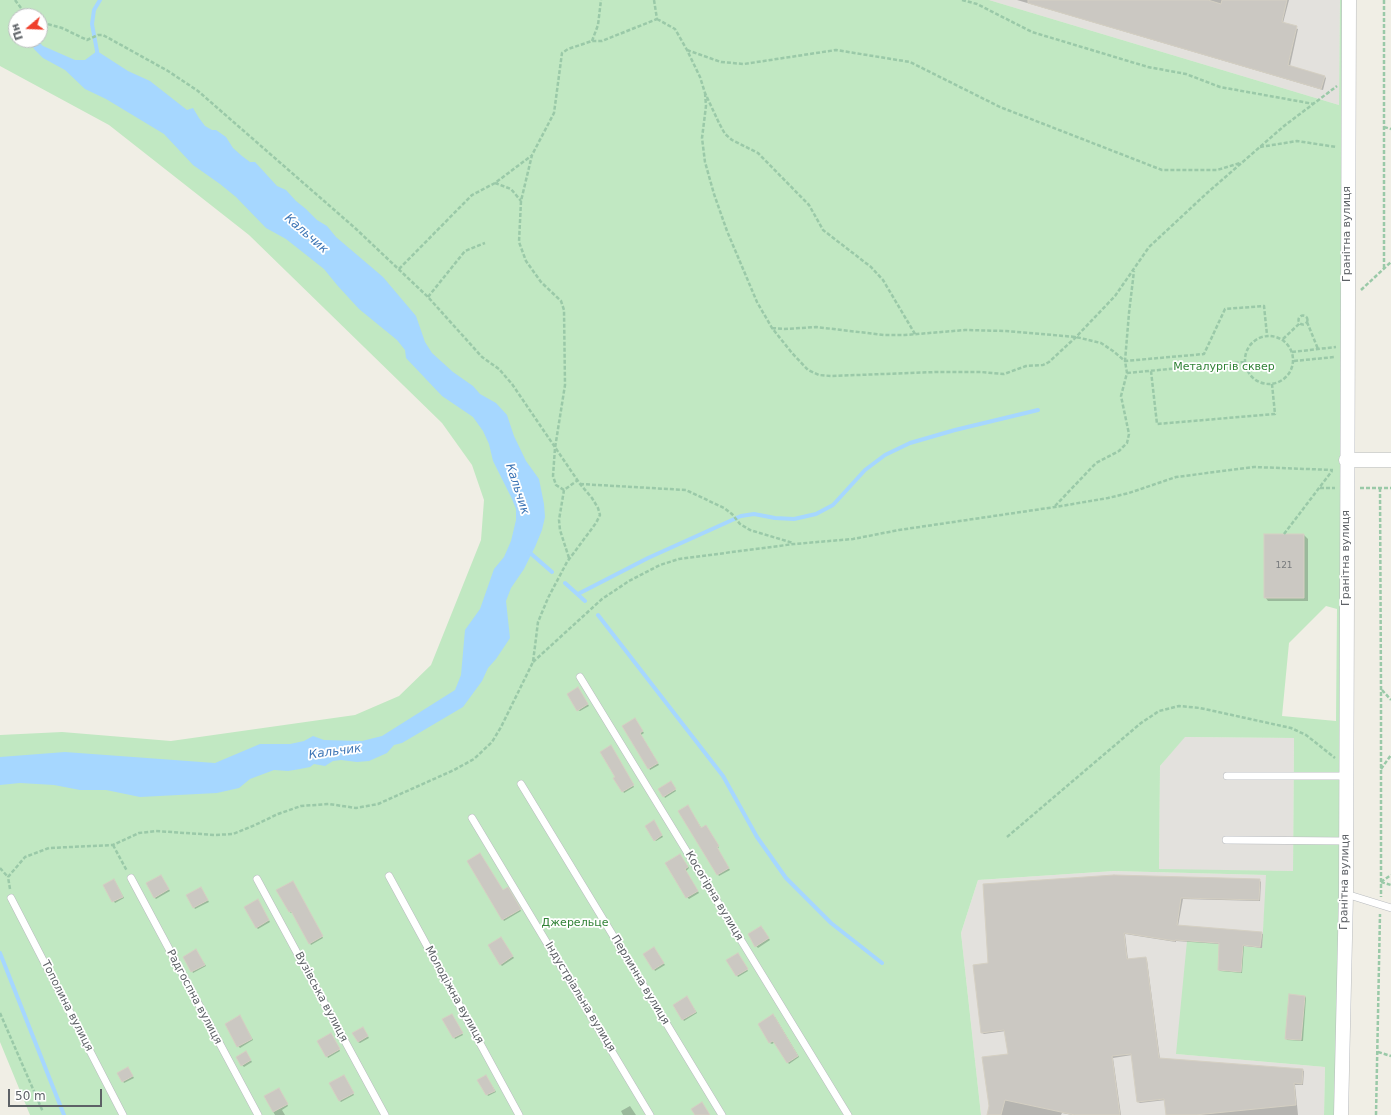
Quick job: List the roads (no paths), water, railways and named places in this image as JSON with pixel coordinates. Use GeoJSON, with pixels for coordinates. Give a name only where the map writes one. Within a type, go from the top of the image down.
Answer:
{"type":"FeatureCollection","features":[{"type":"Feature","properties":{"kind":"street","name":"Гранітна вулиця"},"geometry":{"type":"LineString","coordinates":[[1341,1115],[1346,894],[1346,460],[1349,0]]}},
{"type":"Feature","properties":{"kind":"street"},"geometry":{"type":"LineString","coordinates":[[1346,460],[1391,460]]}},
{"type":"Feature","properties":{"kind":"lane","name":"Косогірна вулиця"},"geometry":{"type":"LineString","coordinates":[[580,676],[848,1115]]}},
{"type":"Feature","properties":{"kind":"lane"},"geometry":{"type":"LineString","coordinates":[[1227,776],[1346,771]]}},
{"type":"Feature","properties":{"kind":"lane","name":"Перлинна вулиця"},"geometry":{"type":"LineString","coordinates":[[521,784],[722,1115]]}},
{"type":"Feature","properties":{"kind":"lane","name":"Індустріальна вулиця"},"geometry":{"type":"LineString","coordinates":[[472,818],[650,1115]]}},
{"type":"Feature","properties":{"kind":"lane"},"geometry":{"type":"LineString","coordinates":[[1226,840],[1346,841]]}},
{"type":"Feature","properties":{"kind":"lane","name":"Молодіжна вулиця"},"geometry":{"type":"LineString","coordinates":[[389,876],[519,1115]]}},
{"type":"Feature","properties":{"kind":"lane","name":"Радгоспна вулиця"},"geometry":{"type":"LineString","coordinates":[[131,878],[258,1115]]}},
{"type":"Feature","properties":{"kind":"lane","name":"Вузівська вулиця"},"geometry":{"type":"LineString","coordinates":[[258,879],[385,1115]]}},
{"type":"Feature","properties":{"kind":"lane"},"geometry":{"type":"LineString","coordinates":[[1346,894],[1391,908]]}},
{"type":"Feature","properties":{"kind":"lane","name":"Тополина вулиця"},"geometry":{"type":"LineString","coordinates":[[11,898],[123,1115]]}},
{"type":"Feature","properties":{"kind":"water","name":"Кальчик"},"geometry":{"type":"Polygon","coordinates":[[[48,48],[75,60],[85,60],[97,51],[128,71],[150,81],[187,110],[193,108],[205,126],[212,130],[216,130],[226,137],[233,148],[250,162],[255,162],[277,186],[286,190],[317,220],[327,226],[336,237],[383,277],[416,316],[425,342],[432,353],[453,372],[473,386],[480,394],[496,403],[507,415],[514,436],[526,461],[539,479],[545,517],[542,530],[535,547],[524,569],[511,588],[506,601],[510,638],[488,668],[482,681],[463,707],[402,743],[394,745],[387,753],[369,761],[357,762],[341,760],[333,761],[325,766],[314,764],[310,767],[288,771],[274,770],[250,779],[239,788],[217,793],[140,797],[106,790],[80,790],[54,785],[20,783],[0,785],[0,757],[65,752],[215,763],[260,744],[290,744],[304,741],[313,736],[324,740],[362,741],[382,736],[455,690],[461,675],[465,630],[480,609],[494,569],[504,557],[511,541],[516,520],[516,509],[493,461],[489,444],[483,431],[473,417],[442,396],[406,358],[405,350],[397,340],[359,309],[324,269],[286,239],[266,228],[236,197],[193,165],[164,134],[106,99],[85,89],[65,70],[43,58],[34,49],[48,48]]]}},
{"type":"Feature","properties":{"kind":"waterway"},"geometry":{"type":"LineString","coordinates":[[97,57],[92,24],[94,10],[100,0]]}},
{"type":"Feature","properties":{"kind":"waterway"},"geometry":{"type":"LineString","coordinates":[[578,594],[648,558],[741,516],[754,514],[775,518],[794,519],[816,514],[833,505],[865,470],[885,455],[910,443],[955,430],[1038,410]]}},
{"type":"Feature","properties":{"kind":"waterway"},"geometry":{"type":"LineString","coordinates":[[528,551],[552,572]]}},
{"type":"Feature","properties":{"kind":"waterway"},"geometry":{"type":"LineString","coordinates":[[565,583],[585,601]]}},
{"type":"Feature","properties":{"kind":"waterway"},"geometry":{"type":"LineString","coordinates":[[598,615],[723,776],[757,837],[786,878],[831,923],[882,963]]}},
{"type":"Feature","properties":{"kind":"waterway"},"geometry":{"type":"LineString","coordinates":[[0,953],[64,1115]]}},
{"type":"Feature","properties":{"kind":"park label","name":"Металургів сквер"},"geometry":{"type":"Point","coordinates":[1224,367]}},
{"type":"Feature","properties":{"kind":"park label","name":"Джерельце"},"geometry":{"type":"Point","coordinates":[575,923]}}]}
